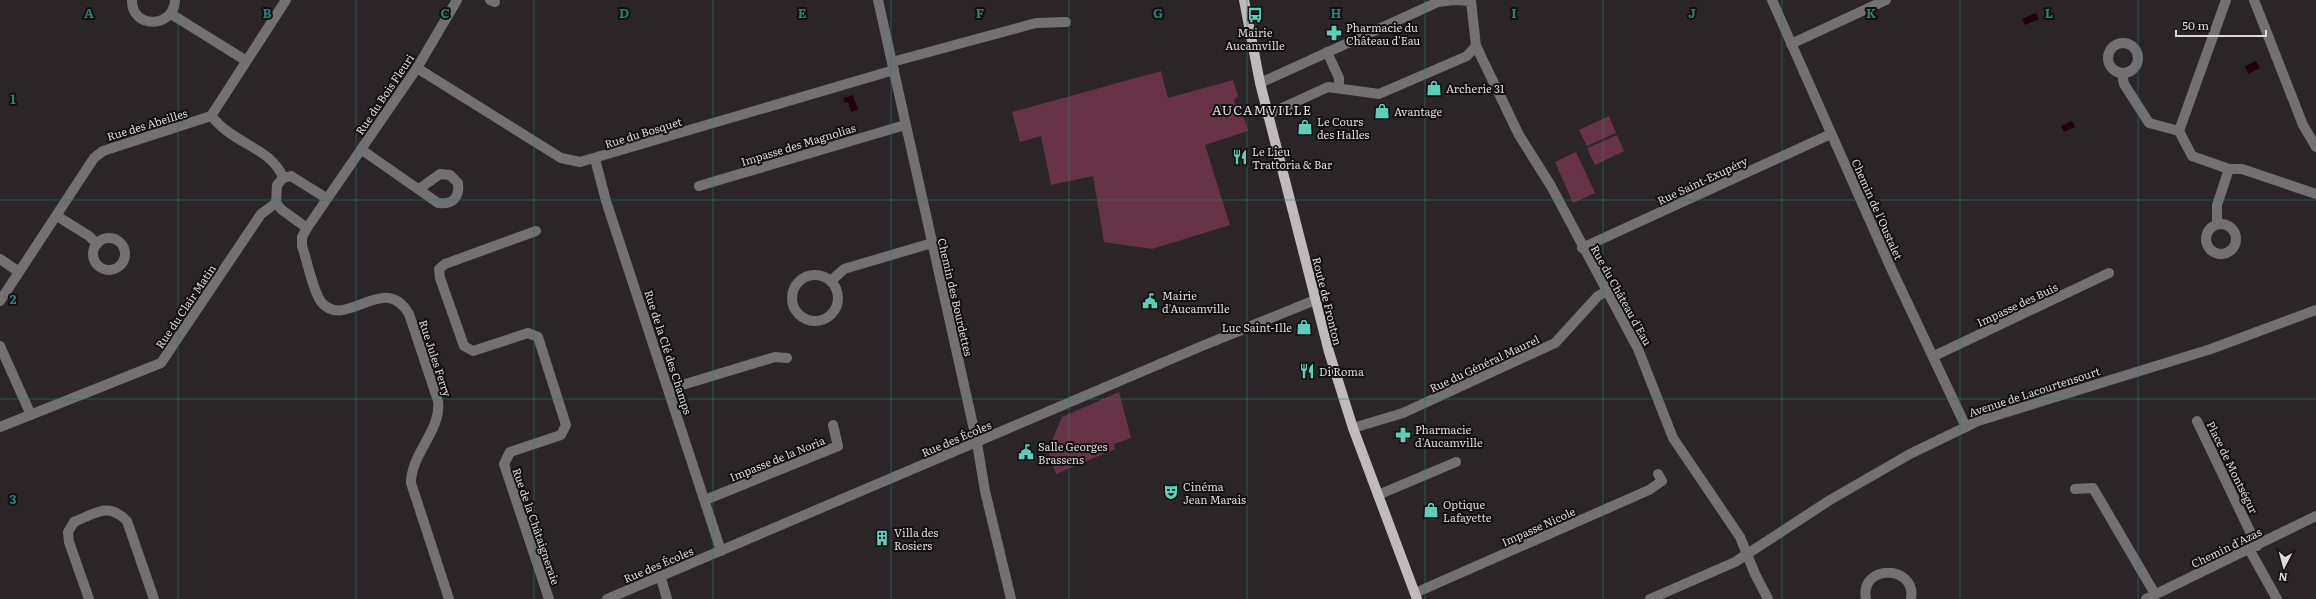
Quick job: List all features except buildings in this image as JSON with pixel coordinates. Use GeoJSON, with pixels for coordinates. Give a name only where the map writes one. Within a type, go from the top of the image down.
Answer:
{"type":"FeatureCollection","features":[{"type":"Feature","properties":{"kind":"main road","name":"Route de Fronton"},"geometry":{"type":"LineString","coordinates":[[1244,0],[1260,83],[1315,300],[1353,428],[1416,596]]}},
{"type":"Feature","properties":{"kind":"street"},"geometry":{"type":"LineString","coordinates":[[132,0],[135,13],[148,22],[165,20],[171,14],[175,0]]}},
{"type":"Feature","properties":{"kind":"street"},"geometry":{"type":"LineString","coordinates":[[283,178],[280,169],[273,161],[226,131],[211,116],[245,60],[286,0]]}},
{"type":"Feature","properties":{"kind":"street","name":"Rue du Bois Fleuri"},"geometry":{"type":"LineString","coordinates":[[307,228],[326,198],[362,150],[417,68],[457,0]]}},
{"type":"Feature","properties":{"kind":"street","name":"Chemin des Bourdettes"},"geometry":{"type":"LineString","coordinates":[[878,0],[977,443],[985,491],[1011,599]]}},
{"type":"Feature","properties":{"kind":"street"},"geometry":{"type":"LineString","coordinates":[[1260,83],[1438,2],[1454,0],[1472,1]]}},
{"type":"Feature","properties":{"kind":"street","name":"Chemin de l'Oustalet"},"geometry":{"type":"LineString","coordinates":[[1772,0],[1890,266],[1966,426]]}},
{"type":"Feature","properties":{"kind":"street"},"geometry":{"type":"LineString","coordinates":[[1791,44],[1886,0]]}},
{"type":"Feature","properties":{"kind":"street"},"geometry":{"type":"LineString","coordinates":[[2226,0],[2179,131],[2192,156],[2229,169],[2242,169],[2316,194]]}},
{"type":"Feature","properties":{"kind":"street"},"geometry":{"type":"LineString","coordinates":[[2254,0],[2303,125],[2316,147]]}},
{"type":"Feature","properties":{"kind":"street","name":"Rue du Château d'Eau"},"geometry":{"type":"LineString","coordinates":[[1472,1],[1476,46],[1519,135],[1550,186],[1647,368],[1673,438],[1740,536],[1746,555],[1768,599]]}},
{"type":"Feature","properties":{"kind":"street"},"geometry":{"type":"LineString","coordinates":[[171,14],[245,60]]}},
{"type":"Feature","properties":{"kind":"street","name":"Rue du Bosquet"},"geometry":{"type":"LineString","coordinates":[[417,68],[561,158],[580,162],[595,159],[1036,23],[1066,22]]}},
{"type":"Feature","properties":{"kind":"street"},"geometry":{"type":"LineString","coordinates":[[1268,115],[1328,87],[1339,87],[1379,94],[1467,56],[1476,46]]}},
{"type":"Feature","properties":{"kind":"street"},"geometry":{"type":"LineString","coordinates":[[1327,52],[1339,78],[1339,87]]}},
{"type":"Feature","properties":{"kind":"street"},"geometry":{"type":"LineString","coordinates":[[2122,74],[2124,84],[2149,124],[2179,131]]}},
{"type":"Feature","properties":{"kind":"street","name":"Rue des Abeilles"},"geometry":{"type":"LineString","coordinates":[[0,301],[94,158],[103,150],[211,116]]}},
{"type":"Feature","properties":{"kind":"street","name":"Impasse des Magnolias"},"geometry":{"type":"LineString","coordinates":[[698,186],[905,124]]}},
{"type":"Feature","properties":{"kind":"street","name":"Rue Saint-Exupéry"},"geometry":{"type":"LineString","coordinates":[[1582,248],[1831,134]]}},
{"type":"Feature","properties":{"kind":"street"},"geometry":{"type":"LineString","coordinates":[[362,150],[419,189]]}},
{"type":"Feature","properties":{"kind":"street","name":"Rue de la Clé des Champs"},"geometry":{"type":"LineString","coordinates":[[595,159],[606,201],[721,551]]}},
{"type":"Feature","properties":{"kind":"street"},"geometry":{"type":"LineString","coordinates":[[2217,224],[2217,205],[2229,169]]}},
{"type":"Feature","properties":{"kind":"street"},"geometry":{"type":"LineString","coordinates":[[307,228],[282,210],[276,203],[277,185],[283,178],[291,176],[326,198]]}},
{"type":"Feature","properties":{"kind":"street","name":"Rue du Clair Matin"},"geometry":{"type":"LineString","coordinates":[[0,427],[161,363],[261,214],[276,203]]}},
{"type":"Feature","properties":{"kind":"street"},"geometry":{"type":"LineString","coordinates":[[57,216],[89,236],[96,244]]}},
{"type":"Feature","properties":{"kind":"street","name":"Rue Jules Ferry"},"geometry":{"type":"LineString","coordinates":[[307,228],[302,237],[302,246],[318,295],[323,304],[333,310],[342,310],[386,297],[395,298],[403,304],[409,314],[438,401],[439,411],[414,464],[411,483],[450,599]]}},
{"type":"Feature","properties":{"kind":"street","name":"Rue de la Châtaigneraie"},"geometry":{"type":"LineString","coordinates":[[536,231],[445,264],[439,269],[440,278],[464,346],[473,351],[528,333],[538,337],[566,425],[561,435],[510,452],[504,464],[549,599]]}},
{"type":"Feature","properties":{"kind":"street"},"geometry":{"type":"LineString","coordinates":[[831,281],[844,269],[932,243]]}},
{"type":"Feature","properties":{"kind":"street"},"geometry":{"type":"LineString","coordinates":[[0,259],[19,272]]}},
{"type":"Feature","properties":{"kind":"street","name":"Impasse des Buis"},"geometry":{"type":"LineString","coordinates":[[1934,356],[2109,273]]}},
{"type":"Feature","properties":{"kind":"street"},"geometry":{"type":"LineString","coordinates":[[817,275],[831,281],[838,294],[838,302],[831,315],[825,319],[810,321],[797,312],[792,298],[793,291],[803,279],[817,275]]}},
{"type":"Feature","properties":{"kind":"street","name":"Rue du Général Maurel"},"geometry":{"type":"LineString","coordinates":[[1353,428],[1403,413],[1555,343],[1598,296],[1607,291]]}},
{"type":"Feature","properties":{"kind":"street","name":"Rue des Écoles"},"geometry":{"type":"LineString","coordinates":[[607,599],[660,575],[721,551],[977,443],[1202,346],[1315,300]]}},
{"type":"Feature","properties":{"kind":"street","name":"Avenue de Lacourtensourt"},"geometry":{"type":"LineString","coordinates":[[1651,599],[1722,568],[1746,555],[1830,500],[1910,454],[1966,426],[1985,418],[2210,349],[2316,310]]}},
{"type":"Feature","properties":{"kind":"street"},"geometry":{"type":"LineString","coordinates":[[0,346],[31,415]]}},
{"type":"Feature","properties":{"kind":"street"},"geometry":{"type":"LineString","coordinates":[[669,389],[775,357],[787,358]]}},
{"type":"Feature","properties":{"kind":"street","name":"Place de Montségur"},"geometry":{"type":"LineString","coordinates":[[2197,421],[2277,599]]}},
{"type":"Feature","properties":{"kind":"street","name":"Impasse de la Noria"},"geometry":{"type":"LineString","coordinates":[[705,500],[838,446],[833,425]]}},
{"type":"Feature","properties":{"kind":"street"},"geometry":{"type":"LineString","coordinates":[[1378,495],[1456,462]]}},
{"type":"Feature","properties":{"kind":"street","name":"Impasse Nicole"},"geometry":{"type":"LineString","coordinates":[[1416,596],[1649,490],[1662,481],[1658,474]]}},
{"type":"Feature","properties":{"kind":"street"},"geometry":{"type":"LineString","coordinates":[[2075,489],[2093,488],[2156,594]]}},
{"type":"Feature","properties":{"kind":"street"},"geometry":{"type":"LineString","coordinates":[[89,599],[69,542],[68,532],[74,522],[106,509],[118,511],[127,521],[154,599]]}},
{"type":"Feature","properties":{"kind":"street","name":"Chemin d'Azas"},"geometry":{"type":"LineString","coordinates":[[2146,599],[2316,516]]}},
{"type":"Feature","properties":{"kind":"street"},"geometry":{"type":"LineString","coordinates":[[1866,599],[1868,584],[1875,576],[1885,572],[1895,572],[1904,578],[1910,586],[1911,599]]}},
{"type":"Feature","properties":{"kind":"street"},"geometry":{"type":"LineString","coordinates":[[660,575],[667,599]]}},
{"type":"Feature","properties":{"kind":"shaded area"},"geometry":{"type":"Polygon","coordinates":[[[2036,13],[2039,19],[2025,25],[2022,19],[2036,13]]]}},
{"type":"Feature","properties":{"kind":"shaded area"},"geometry":{"type":"Polygon","coordinates":[[[2256,61],[2260,68],[2248,74],[2245,66],[2256,61]]]}},
{"type":"Feature","properties":{"kind":"shaded area"},"geometry":{"type":"Polygon","coordinates":[[[1161,71],[1168,98],[1233,80],[1238,96],[1234,100],[1238,115],[1244,118],[1248,131],[1205,145],[1230,225],[1152,249],[1104,242],[1093,176],[1051,185],[1041,136],[1020,142],[1012,112],[1161,71]]]}},
{"type":"Feature","properties":{"kind":"shaded area"},"geometry":{"type":"Polygon","coordinates":[[[853,95],[858,110],[851,112],[848,102],[845,103],[843,98],[853,95]]]}},
{"type":"Feature","properties":{"kind":"shaded area"},"geometry":{"type":"Polygon","coordinates":[[[1609,116],[1616,133],[1587,146],[1579,130],[1609,116]]]}},
{"type":"Feature","properties":{"kind":"shaded area"},"geometry":{"type":"Polygon","coordinates":[[[2072,121],[2075,127],[2064,132],[2061,126],[2072,121]]]}},
{"type":"Feature","properties":{"kind":"shaded area"},"geometry":{"type":"Polygon","coordinates":[[[1617,135],[1624,151],[1595,165],[1587,148],[1617,135]]]}},
{"type":"Feature","properties":{"kind":"shaded area"},"geometry":{"type":"Polygon","coordinates":[[[1576,152],[1595,193],[1573,203],[1555,162],[1576,152]]]}},
{"type":"Feature","properties":{"kind":"shaded area"},"geometry":{"type":"Polygon","coordinates":[[[1119,392],[1131,438],[1114,444],[1115,449],[1056,474],[1048,450],[1062,417],[1119,392]]]}},
{"type":"Feature","properties":{"kind":"place","name":"Mairie Aucamville"},"geometry":{"type":"Point","coordinates":[1255,15]}},
{"type":"Feature","properties":{"kind":"place","name":"Pharmacie du Château d'Eau"},"geometry":{"type":"Point","coordinates":[1334,33]}},
{"type":"Feature","properties":{"kind":"place","name":"Archerie 31"},"geometry":{"type":"Point","coordinates":[1434,88]}},
{"type":"Feature","properties":{"kind":"place","name":"Avantage"},"geometry":{"type":"Point","coordinates":[1382,111]}},
{"type":"Feature","properties":{"kind":"place","name":"Le Cours des Halles"},"geometry":{"type":"Point","coordinates":[1305,127]}},
{"type":"Feature","properties":{"kind":"place","name":"Le Lieu Trattoria & Bar"},"geometry":{"type":"Point","coordinates":[1240,157]}},
{"type":"Feature","properties":{"kind":"place","name":"Mairie d'Aucamville"},"geometry":{"type":"Point","coordinates":[1150,301]}},
{"type":"Feature","properties":{"kind":"place","name":"Luc Saint-Ille"},"geometry":{"type":"Point","coordinates":[1304,327]}},
{"type":"Feature","properties":{"kind":"place","name":"Di Roma"},"geometry":{"type":"Point","coordinates":[1307,371]}},
{"type":"Feature","properties":{"kind":"place","name":"Pharmacie d'Aucamville"},"geometry":{"type":"Point","coordinates":[1403,435]}},
{"type":"Feature","properties":{"kind":"place","name":"Salle Georges Brassens"},"geometry":{"type":"Point","coordinates":[1026,452]}},
{"type":"Feature","properties":{"kind":"place","name":"Cinéma Jean Marais"},"geometry":{"type":"Point","coordinates":[1171,492]}},
{"type":"Feature","properties":{"kind":"place","name":"Optique Lafayette"},"geometry":{"type":"Point","coordinates":[1431,510]}},
{"type":"Feature","properties":{"kind":"place","name":"Villa des Rosiers"},"geometry":{"type":"Point","coordinates":[882,538]}},
{"type":"Feature","properties":{"kind":"district","name":"AUCAMVILLE"},"geometry":{"type":"Point","coordinates":[1262,109]}}]}
